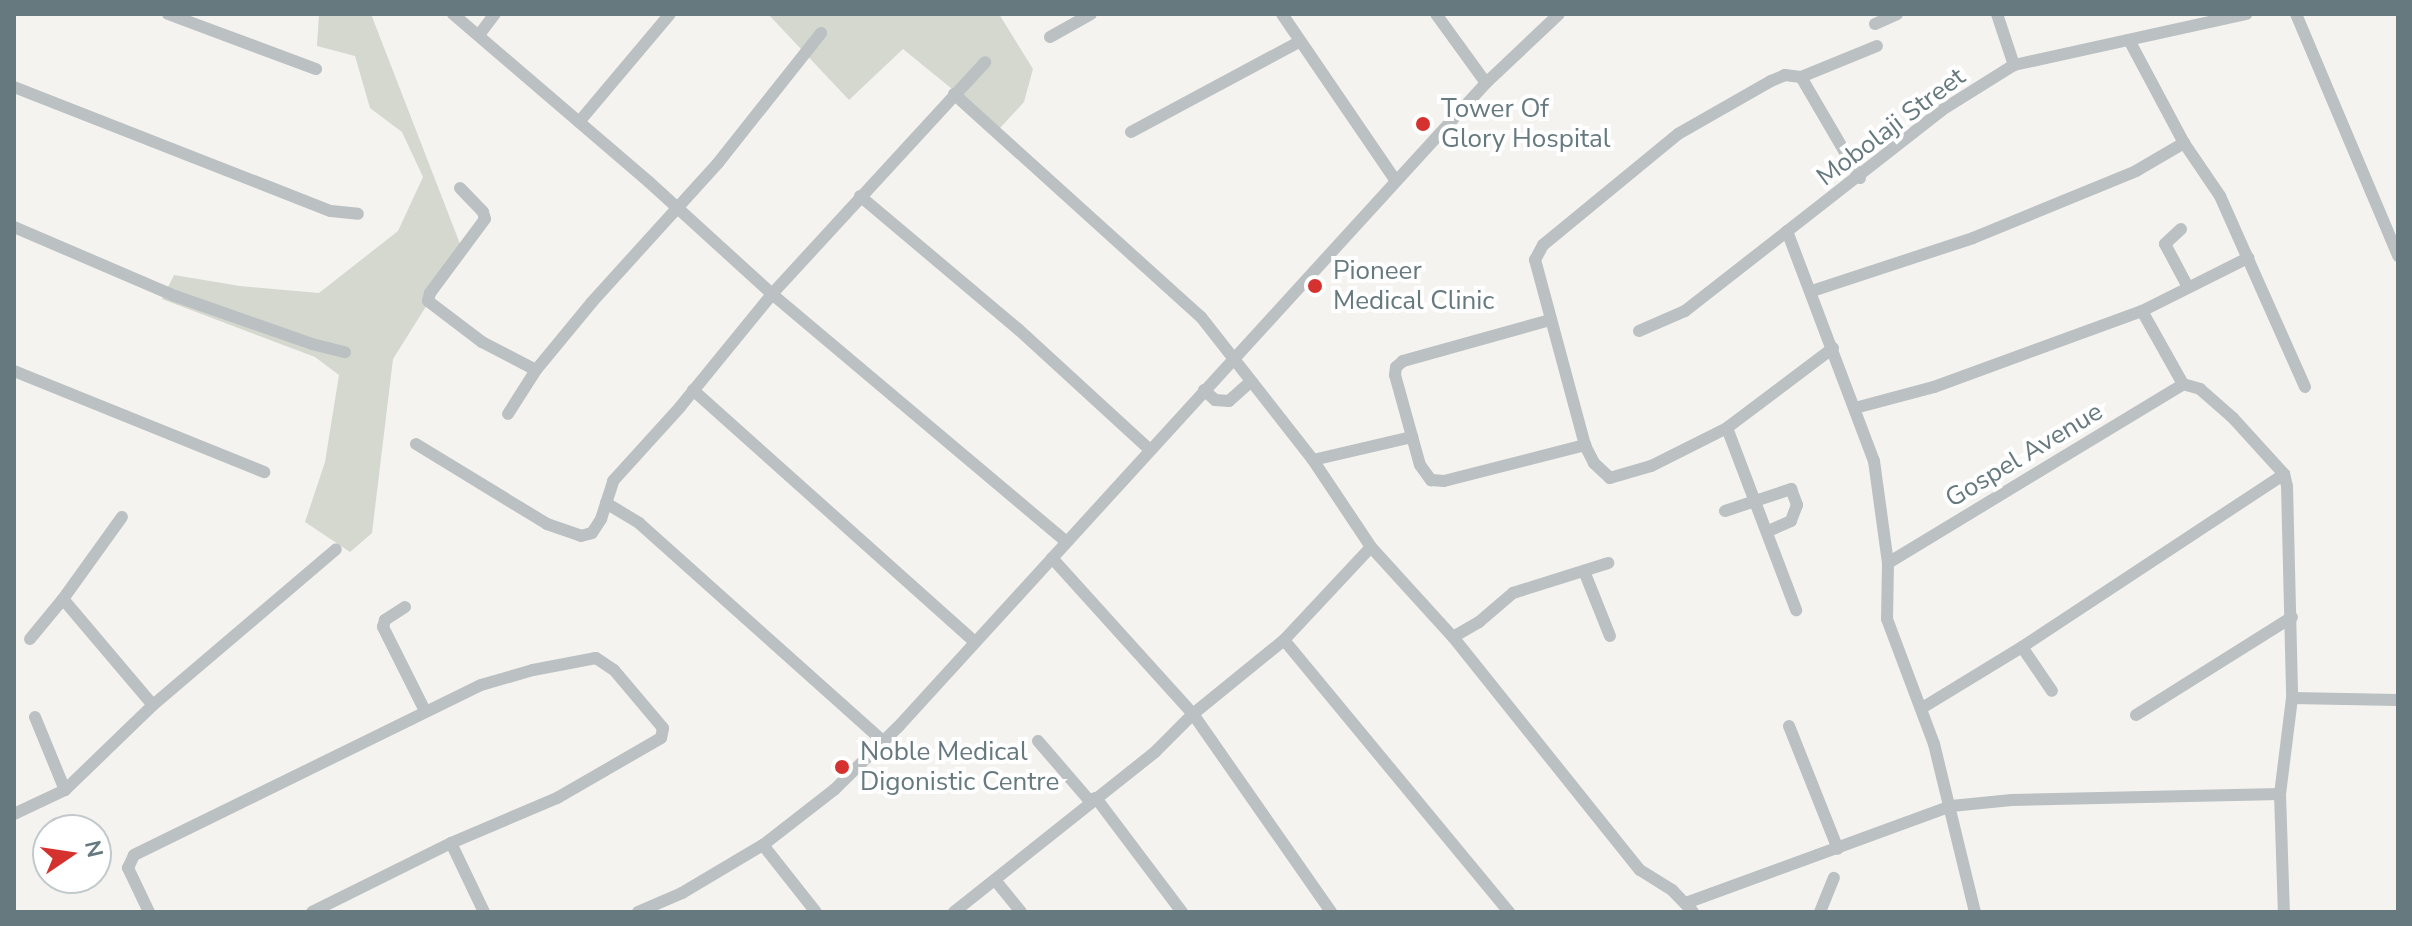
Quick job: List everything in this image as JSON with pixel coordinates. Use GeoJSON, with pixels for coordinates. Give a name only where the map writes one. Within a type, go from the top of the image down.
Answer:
{"type":"FeatureCollection","features":[{"type":"Feature","properties":{"kind":"street"},"geometry":{"type":"LineString","coordinates":[[168,14],[316,69]]}},
{"type":"Feature","properties":{"kind":"street"},"geometry":{"type":"LineString","coordinates":[[453,14],[679,209],[772,294],[1065,541]]}},
{"type":"Feature","properties":{"kind":"street"},"geometry":{"type":"LineString","coordinates":[[479,35],[495,14]]}},
{"type":"Feature","properties":{"kind":"street"},"geometry":{"type":"LineString","coordinates":[[579,122],[670,14]]}},
{"type":"Feature","properties":{"kind":"street"},"geometry":{"type":"LineString","coordinates":[[1050,37],[1091,14]]}},
{"type":"Feature","properties":{"kind":"street"},"geometry":{"type":"LineString","coordinates":[[1282,14],[1396,181]]}},
{"type":"Feature","properties":{"kind":"street"},"geometry":{"type":"LineString","coordinates":[[1436,14],[1486,83]]}},
{"type":"Feature","properties":{"kind":"street"},"geometry":{"type":"LineString","coordinates":[[638,912],[682,893],[763,845],[810,812],[884,742],[1486,83],[1559,14]]}},
{"type":"Feature","properties":{"kind":"street"},"geometry":{"type":"LineString","coordinates":[[1875,24],[1897,14]]}},
{"type":"Feature","properties":{"kind":"street"},"geometry":{"type":"LineString","coordinates":[[1997,14],[2014,65]]}},
{"type":"Feature","properties":{"kind":"street","name":"Mobolaji Street"},"geometry":{"type":"LineString","coordinates":[[1639,331],[1685,311],[1860,178],[1942,110],[2014,65],[2246,14]]}},
{"type":"Feature","properties":{"kind":"street"},"geometry":{"type":"LineString","coordinates":[[2296,14],[2398,256]]}},
{"type":"Feature","properties":{"kind":"street"},"geometry":{"type":"LineString","coordinates":[[508,414],[536,370],[592,302],[679,209],[821,33]]}},
{"type":"Feature","properties":{"kind":"street"},"geometry":{"type":"LineString","coordinates":[[2129,40],[2184,143],[2220,196],[2305,387]]}},
{"type":"Feature","properties":{"kind":"street"},"geometry":{"type":"LineString","coordinates":[[1131,132],[1299,42]]}},
{"type":"Feature","properties":{"kind":"street"},"geometry":{"type":"LineString","coordinates":[[1833,348],[1727,428],[1651,466],[1614,478],[1602,474],[1585,445],[1535,260],[1543,245],[1678,134],[1771,81],[1785,75],[1801,77],[1877,46]]}},
{"type":"Feature","properties":{"kind":"street"},"geometry":{"type":"LineString","coordinates":[[416,444],[547,524],[570,534],[581,536],[592,533],[613,481],[772,294],[985,62]]}},
{"type":"Feature","properties":{"kind":"street"},"geometry":{"type":"LineString","coordinates":[[1801,77],[1860,178]]}},
{"type":"Feature","properties":{"kind":"street"},"geometry":{"type":"LineString","coordinates":[[14,87],[331,211],[358,214]]}},
{"type":"Feature","properties":{"kind":"street"},"geometry":{"type":"LineString","coordinates":[[954,94],[1201,317],[1313,460],[1371,547],[1453,637],[1640,870],[1690,908],[1951,806],[2012,800],[2280,794]]}},
{"type":"Feature","properties":{"kind":"street"},"geometry":{"type":"LineString","coordinates":[[1812,291],[1973,238],[2136,171],[2184,143]]}},
{"type":"Feature","properties":{"kind":"street"},"geometry":{"type":"LineString","coordinates":[[460,188],[483,212],[485,219],[430,293],[428,301],[482,342],[536,370]]}},
{"type":"Feature","properties":{"kind":"street"},"geometry":{"type":"LineString","coordinates":[[860,196],[1018,329],[1150,450]]}},
{"type":"Feature","properties":{"kind":"street"},"geometry":{"type":"LineString","coordinates":[[14,227],[175,296],[319,346],[345,352]]}},
{"type":"Feature","properties":{"kind":"street"},"geometry":{"type":"LineString","coordinates":[[2181,229],[2165,244],[2188,287]]}},
{"type":"Feature","properties":{"kind":"street"},"geometry":{"type":"LineString","coordinates":[[1787,231],[1874,461],[1888,563],[1887,619],[1922,708],[1951,806],[1975,912]]}},
{"type":"Feature","properties":{"kind":"street"},"geometry":{"type":"LineString","coordinates":[[1855,408],[1948,382],[2142,311],[2248,258]]}},
{"type":"Feature","properties":{"kind":"street"},"geometry":{"type":"LineString","coordinates":[[2142,311],[2183,384],[2200,389],[2284,474],[2292,617],[2292,698],[2280,794],[2283,912]]}},
{"type":"Feature","properties":{"kind":"street"},"geometry":{"type":"LineString","coordinates":[[1550,320],[1399,364],[1395,375],[1412,437],[1426,476],[1438,482],[1585,445]]}},
{"type":"Feature","properties":{"kind":"street"},"geometry":{"type":"LineString","coordinates":[[14,371],[264,472]]}},
{"type":"Feature","properties":{"kind":"street"},"geometry":{"type":"LineString","coordinates":[[1204,390],[1215,400],[1229,401],[1251,381]]}},
{"type":"Feature","properties":{"kind":"street","name":"Gospel Avenue"},"geometry":{"type":"LineString","coordinates":[[1888,563],[2183,384]]}},
{"type":"Feature","properties":{"kind":"street"},"geometry":{"type":"LineString","coordinates":[[693,390],[974,641]]}},
{"type":"Feature","properties":{"kind":"street"},"geometry":{"type":"LineString","coordinates":[[1727,428],[1769,531],[1796,610]]}},
{"type":"Feature","properties":{"kind":"street"},"geometry":{"type":"LineString","coordinates":[[1313,460],[1412,437]]}},
{"type":"Feature","properties":{"kind":"street"},"geometry":{"type":"LineString","coordinates":[[1922,708],[2022,647],[2284,474]]}},
{"type":"Feature","properties":{"kind":"street"},"geometry":{"type":"LineString","coordinates":[[1725,511],[1791,489],[1797,505],[1791,521],[1769,531]]}},
{"type":"Feature","properties":{"kind":"street"},"geometry":{"type":"LineString","coordinates":[[606,503],[639,523],[884,742]]}},
{"type":"Feature","properties":{"kind":"street"},"geometry":{"type":"LineString","coordinates":[[30,639],[122,517]]}},
{"type":"Feature","properties":{"kind":"street"},"geometry":{"type":"LineString","coordinates":[[954,912],[1155,752],[1193,714],[1284,640],[1371,547]]}},
{"type":"Feature","properties":{"kind":"street"},"geometry":{"type":"LineString","coordinates":[[14,814],[65,790],[153,705],[336,549]]}},
{"type":"Feature","properties":{"kind":"street"},"geometry":{"type":"LineString","coordinates":[[1052,558],[1193,714],[1331,912]]}},
{"type":"Feature","properties":{"kind":"street"},"geometry":{"type":"LineString","coordinates":[[1453,637],[1479,622],[1513,593],[1608,563]]}},
{"type":"Feature","properties":{"kind":"street"},"geometry":{"type":"LineString","coordinates":[[1584,571],[1610,636]]}},
{"type":"Feature","properties":{"kind":"street"},"geometry":{"type":"LineString","coordinates":[[63,599],[153,705]]}},
{"type":"Feature","properties":{"kind":"street"},"geometry":{"type":"LineString","coordinates":[[405,607],[385,620],[383,627],[425,711]]}},
{"type":"Feature","properties":{"kind":"street"},"geometry":{"type":"LineString","coordinates":[[2136,715],[2292,617]]}},
{"type":"Feature","properties":{"kind":"street"},"geometry":{"type":"LineString","coordinates":[[1284,640],[1509,912]]}},
{"type":"Feature","properties":{"kind":"street"},"geometry":{"type":"LineString","coordinates":[[2022,647],[2052,691]]}},
{"type":"Feature","properties":{"kind":"street"},"geometry":{"type":"LineString","coordinates":[[149,912],[128,868],[134,855],[481,685],[533,670],[596,658],[614,670],[664,730],[661,738],[557,798],[451,843],[312,912]]}},
{"type":"Feature","properties":{"kind":"street"},"geometry":{"type":"LineString","coordinates":[[2292,698],[2398,700]]}},
{"type":"Feature","properties":{"kind":"street"},"geometry":{"type":"LineString","coordinates":[[35,717],[65,790]]}},
{"type":"Feature","properties":{"kind":"street"},"geometry":{"type":"LineString","coordinates":[[1789,726],[1838,849]]}},
{"type":"Feature","properties":{"kind":"street"},"geometry":{"type":"LineString","coordinates":[[1038,741],[1089,800],[1096,798]]}},
{"type":"Feature","properties":{"kind":"street"},"geometry":{"type":"LineString","coordinates":[[1096,798],[1182,912]]}},
{"type":"Feature","properties":{"kind":"street"},"geometry":{"type":"LineString","coordinates":[[451,843],[484,912]]}},
{"type":"Feature","properties":{"kind":"street"},"geometry":{"type":"LineString","coordinates":[[763,845],[816,912]]}},
{"type":"Feature","properties":{"kind":"street"},"geometry":{"type":"LineString","coordinates":[[1820,912],[1834,878]]}},
{"type":"Feature","properties":{"kind":"street"},"geometry":{"type":"LineString","coordinates":[[995,880],[1021,912]]}},
{"type":"Feature","properties":{"kind":"shaded area"},"geometry":{"type":"Polygon","coordinates":[[[319,14],[371,14],[462,249],[393,359],[372,533],[350,552],[305,522],[325,462],[339,375],[315,357],[162,299],[174,275],[240,286],[319,293],[398,231],[423,177],[402,132],[370,108],[355,56],[317,46],[319,14]]]}},
{"type":"Feature","properties":{"kind":"shaded area"},"geometry":{"type":"Polygon","coordinates":[[[768,14],[999,14],[1033,69],[1024,102],[1000,128],[903,49],[849,100],[768,14]]]}},
{"type":"Feature","properties":{"kind":"place","name":"Tower Of Glory Hospital"},"geometry":{"type":"Point","coordinates":[1423,124]}},
{"type":"Feature","properties":{"kind":"place","name":"Pioneer Medical Clinic"},"geometry":{"type":"Point","coordinates":[1315,286]}},
{"type":"Feature","properties":{"kind":"place","name":"Noble Medical Digonistic Centre"},"geometry":{"type":"Point","coordinates":[842,767]}}]}
